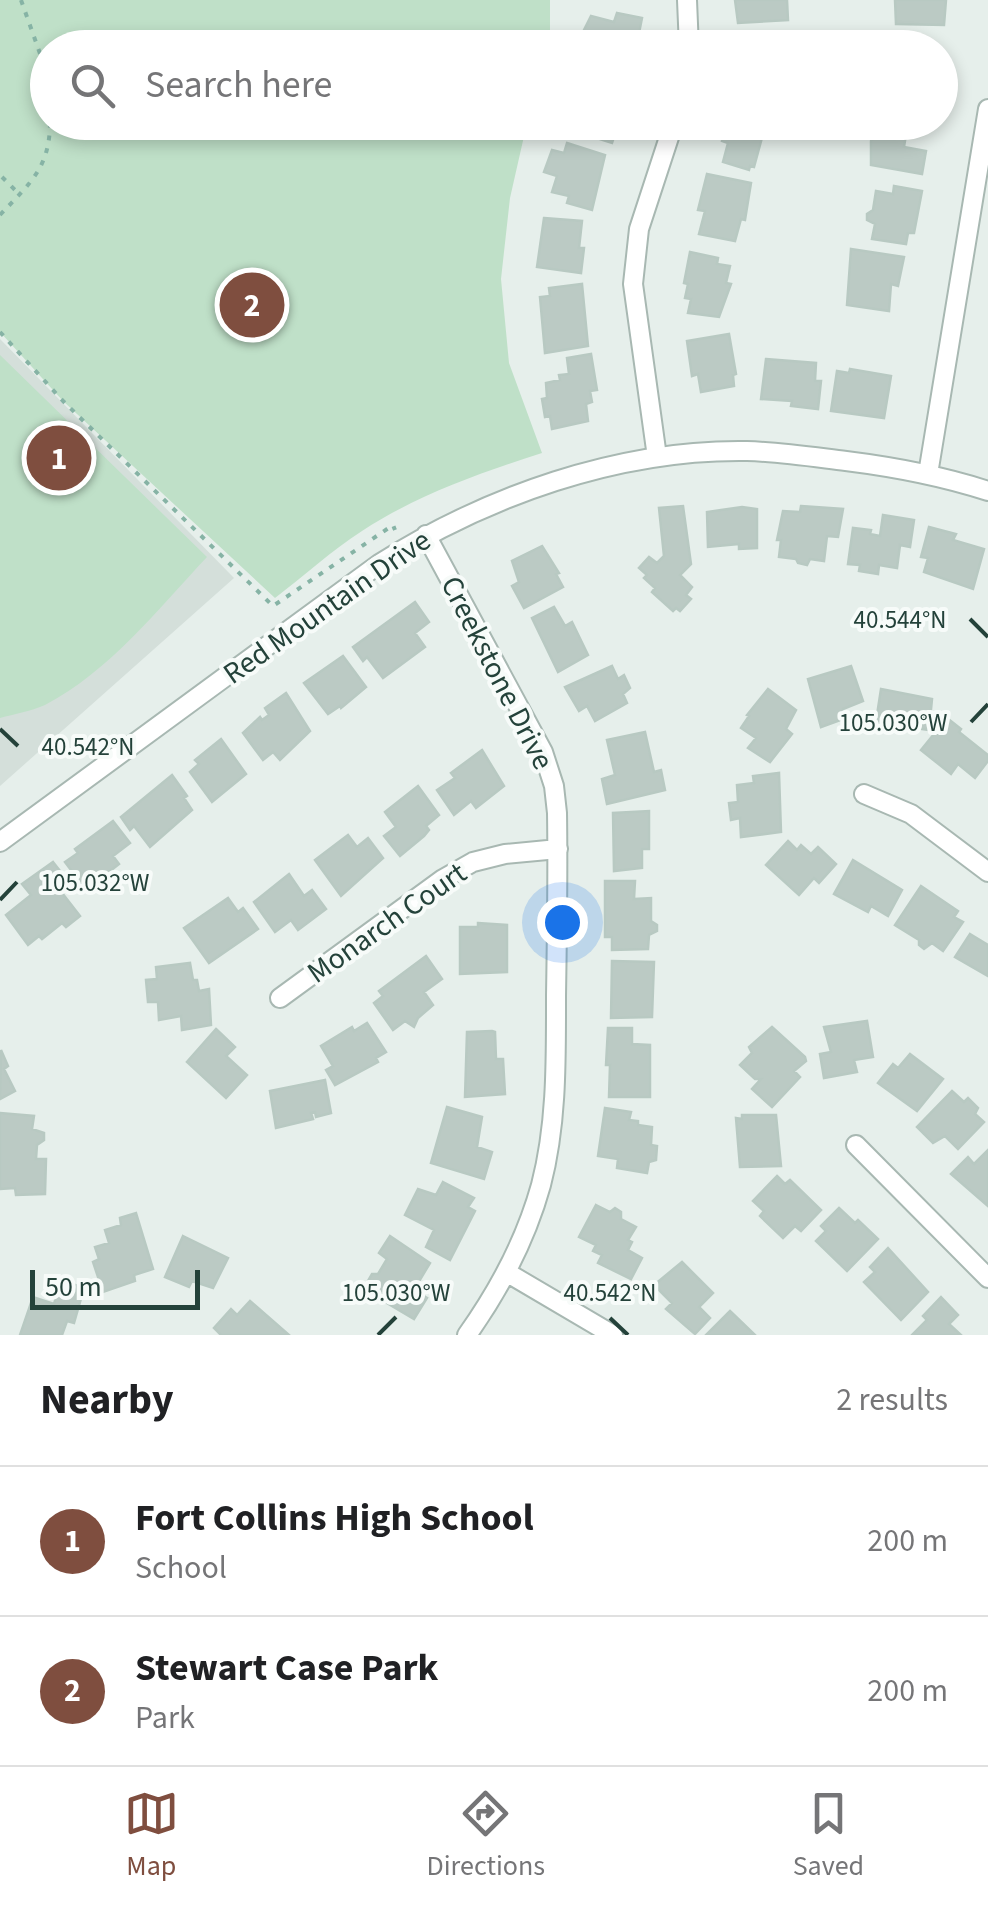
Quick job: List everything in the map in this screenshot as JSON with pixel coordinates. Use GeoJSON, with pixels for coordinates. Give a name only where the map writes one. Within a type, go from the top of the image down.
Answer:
{"type":"FeatureCollection","features":[{"type":"Feature","properties":{"kind":"street"},"geometry":{"type":"LineString","coordinates":[[687,0],[688,30]]}},
{"type":"Feature","properties":{"kind":"street"},"geometry":{"type":"LineString","coordinates":[[928,474],[988,110]]}},
{"type":"Feature","properties":{"kind":"street"},"geometry":{"type":"LineString","coordinates":[[656,457],[633,284],[638,230],[668,140]]}},
{"type":"Feature","properties":{"kind":"street","name":"Red Mountain Drive"},"geometry":{"type":"LineString","coordinates":[[0,842],[379,564],[426,535],[508,498],[558,481],[656,457],[746,451],[928,474],[988,491]]}},
{"type":"Feature","properties":{"kind":"street","name":"Creekstone Drive"},"geometry":{"type":"LineString","coordinates":[[426,535],[543,752],[554,786],[558,849],[555,1092],[550,1139],[541,1185],[506,1272],[467,1335]]}},
{"type":"Feature","properties":{"kind":"street"},"geometry":{"type":"LineString","coordinates":[[864,794],[911,814],[988,872]]}},
{"type":"Feature","properties":{"kind":"street","name":"Monarch Court"},"geometry":{"type":"LineString","coordinates":[[280,998],[458,870],[505,854],[558,849]]}},
{"type":"Feature","properties":{"kind":"street"},"geometry":{"type":"LineString","coordinates":[[856,1145],[988,1278]]}},
{"type":"Feature","properties":{"kind":"street"},"geometry":{"type":"LineString","coordinates":[[506,1272],[613,1335]]}},
{"type":"Feature","properties":{"kind":"path"},"geometry":{"type":"LineString","coordinates":[[20,0],[31,30]]}},
{"type":"Feature","properties":{"kind":"path"},"geometry":{"type":"LineString","coordinates":[[0,215],[36,175],[50,149],[50,140]]}},
{"type":"Feature","properties":{"kind":"path"},"geometry":{"type":"LineString","coordinates":[[2,178],[19,194]]}},
{"type":"Feature","properties":{"kind":"path"},"geometry":{"type":"LineString","coordinates":[[0,332],[63,401],[273,606],[392,525],[395,530]]}},
{"type":"Feature","properties":{"kind":"shaded area"},"geometry":{"type":"Polygon","coordinates":[[[0,339],[234,578],[0,786],[0,339]]]}},
{"type":"Feature","properties":{"kind":"green space"},"geometry":{"type":"Polygon","coordinates":[[[0,0],[550,0],[550,30],[30,30],[30,140],[523,140],[510,198],[501,279],[509,363],[542,453],[405,506],[340,546],[275,598],[63,401],[0,332],[0,0]]]}},
{"type":"Feature","properties":{"kind":"green space"},"geometry":{"type":"Polygon","coordinates":[[[0,355],[207,557],[132,638],[91,675],[45,705],[0,718],[0,355]]]}},
{"type":"Feature","properties":{"kind":"building"},"geometry":{"type":"Polygon","coordinates":[[[735,0],[787,0],[788,20],[738,23],[735,0]]]}},
{"type":"Feature","properties":{"kind":"building"},"geometry":{"type":"Polygon","coordinates":[[[895,0],[946,0],[944,25],[896,24],[895,0]]]}},
{"type":"Feature","properties":{"kind":"building"},"geometry":{"type":"Polygon","coordinates":[[[617,13],[642,18],[640,30],[584,30],[591,16],[614,22],[617,13]]]}},
{"type":"Feature","properties":{"kind":"building"},"geometry":{"type":"Polygon","coordinates":[[[761,140],[754,167],[749,170],[723,162],[728,143],[722,141],[761,140]]]}},
{"type":"Feature","properties":{"kind":"building"},"geometry":{"type":"Polygon","coordinates":[[[905,140],[904,147],[926,151],[922,174],[871,165],[871,141],[905,140]]]}},
{"type":"Feature","properties":{"kind":"building"},"geometry":{"type":"Polygon","coordinates":[[[567,143],[605,155],[592,210],[567,203],[569,196],[552,192],[557,176],[544,172],[552,150],[564,153],[567,143]]]}},
{"type":"Feature","properties":{"kind":"building"},"geometry":{"type":"Polygon","coordinates":[[[707,174],[751,183],[745,220],[741,219],[735,241],[699,234],[705,211],[698,210],[707,174]]]}},
{"type":"Feature","properties":{"kind":"building"},"geometry":{"type":"Polygon","coordinates":[[[894,186],[922,191],[914,233],[908,233],[906,244],[872,239],[875,224],[867,220],[876,191],[893,194],[894,186]]]}},
{"type":"Feature","properties":{"kind":"building"},"geometry":{"type":"Polygon","coordinates":[[[544,218],[582,221],[581,273],[537,267],[544,218]]]}},
{"type":"Feature","properties":{"kind":"building"},"geometry":{"type":"Polygon","coordinates":[[[851,249],[904,257],[898,286],[891,284],[889,311],[847,305],[851,249]]]}},
{"type":"Feature","properties":{"kind":"building"},"geometry":{"type":"Polygon","coordinates":[[[690,252],[718,258],[717,264],[730,266],[726,283],[731,284],[719,317],[688,313],[691,299],[685,298],[688,284],[684,283],[690,252]]]}},
{"type":"Feature","properties":{"kind":"building"},"geometry":{"type":"Polygon","coordinates":[[[582,284],[588,346],[545,353],[540,297],[550,296],[549,288],[582,284]]]}},
{"type":"Feature","properties":{"kind":"building"},"geometry":{"type":"Polygon","coordinates":[[[729,334],[736,374],[734,386],[701,392],[698,374],[692,376],[687,341],[729,334]]]}},
{"type":"Feature","properties":{"kind":"building"},"geometry":{"type":"Polygon","coordinates":[[[591,354],[597,390],[590,391],[592,402],[586,404],[588,421],[552,429],[542,399],[547,398],[546,383],[569,374],[567,358],[591,354]]]}},
{"type":"Feature","properties":{"kind":"building"},"geometry":{"type":"Polygon","coordinates":[[[766,359],[816,363],[815,381],[821,381],[818,409],[791,406],[792,401],[761,399],[766,359]]]}},
{"type":"Feature","properties":{"kind":"building"},"geometry":{"type":"Polygon","coordinates":[[[850,369],[891,376],[884,418],[831,411],[837,371],[849,373],[850,369]]]}},
{"type":"Feature","properties":{"kind":"building"},"geometry":{"type":"Polygon","coordinates":[[[683,506],[691,564],[680,575],[692,587],[686,595],[691,599],[680,611],[673,611],[652,592],[655,588],[639,568],[649,557],[657,563],[664,556],[659,508],[683,506]]]}},
{"type":"Feature","properties":{"kind":"building"},"geometry":{"type":"Polygon","coordinates":[[[801,506],[843,509],[838,537],[827,536],[824,561],[810,559],[807,565],[779,557],[781,540],[777,540],[783,511],[800,512],[801,506]]]}},
{"type":"Feature","properties":{"kind":"building"},"geometry":{"type":"Polygon","coordinates":[[[757,509],[757,548],[739,549],[739,544],[708,547],[707,512],[757,509]]]}},
{"type":"Feature","properties":{"kind":"building"},"geometry":{"type":"Polygon","coordinates":[[[883,515],[914,520],[910,547],[900,545],[897,568],[879,565],[878,574],[859,571],[860,565],[848,564],[853,528],[871,530],[870,534],[880,536],[883,515]]]}},
{"type":"Feature","properties":{"kind":"building"},"geometry":{"type":"Polygon","coordinates":[[[929,527],[956,534],[953,540],[984,549],[973,589],[924,572],[928,558],[921,557],[929,527]]]}},
{"type":"Feature","properties":{"kind":"building"},"geometry":{"type":"Polygon","coordinates":[[[542,546],[563,587],[524,608],[512,586],[519,582],[512,561],[542,546]]]}},
{"type":"Feature","properties":{"kind":"building"},"geometry":{"type":"Polygon","coordinates":[[[415,602],[429,622],[415,633],[425,647],[383,678],[367,657],[363,661],[353,647],[415,602]]]}},
{"type":"Feature","properties":{"kind":"building"},"geometry":{"type":"Polygon","coordinates":[[[554,607],[565,626],[572,622],[588,655],[558,672],[532,618],[554,607]]]}},
{"type":"Feature","properties":{"kind":"building"},"geometry":{"type":"Polygon","coordinates":[[[343,656],[366,687],[328,714],[304,683],[343,656]]]}},
{"type":"Feature","properties":{"kind":"building"},"geometry":{"type":"Polygon","coordinates":[[[612,666],[618,679],[624,675],[630,688],[623,694],[627,703],[595,721],[587,706],[579,711],[565,687],[612,666]]]}},
{"type":"Feature","properties":{"kind":"building"},"geometry":{"type":"Polygon","coordinates":[[[851,666],[863,701],[843,709],[846,718],[821,727],[808,679],[851,666]]]}},
{"type":"Feature","properties":{"kind":"building"},"geometry":{"type":"Polygon","coordinates":[[[768,689],[796,710],[786,729],[792,734],[770,762],[748,748],[756,738],[741,728],[768,689]]]}},
{"type":"Feature","properties":{"kind":"building"},"geometry":{"type":"Polygon","coordinates":[[[881,689],[932,699],[929,730],[875,728],[881,689]]]}},
{"type":"Feature","properties":{"kind":"building"},"geometry":{"type":"Polygon","coordinates":[[[286,693],[310,731],[280,760],[273,752],[263,760],[243,733],[260,717],[262,720],[269,715],[265,708],[286,693]]]}},
{"type":"Feature","properties":{"kind":"building"},"geometry":{"type":"Polygon","coordinates":[[[947,718],[988,755],[975,778],[958,764],[951,774],[921,750],[947,718]]]}},
{"type":"Feature","properties":{"kind":"building"},"geometry":{"type":"Polygon","coordinates":[[[645,732],[654,772],[661,770],[665,790],[607,804],[602,779],[615,775],[607,740],[645,732]]]}},
{"type":"Feature","properties":{"kind":"building"},"geometry":{"type":"Polygon","coordinates":[[[221,739],[246,774],[212,802],[190,772],[199,764],[195,760],[221,739]]]}},
{"type":"Feature","properties":{"kind":"building"},"geometry":{"type":"Polygon","coordinates":[[[482,750],[504,786],[476,808],[471,801],[454,815],[437,790],[455,778],[451,773],[482,750]]]}},
{"type":"Feature","properties":{"kind":"building"},"geometry":{"type":"Polygon","coordinates":[[[779,773],[781,832],[741,837],[740,818],[731,820],[729,803],[738,802],[737,785],[754,783],[753,776],[779,773]]]}},
{"type":"Feature","properties":{"kind":"building"},"geometry":{"type":"Polygon","coordinates":[[[172,775],[192,810],[150,847],[134,826],[130,830],[121,817],[172,775]]]}},
{"type":"Feature","properties":{"kind":"building"},"geometry":{"type":"Polygon","coordinates":[[[418,786],[439,815],[426,826],[429,830],[424,836],[400,856],[384,836],[396,827],[385,812],[418,786]]]}},
{"type":"Feature","properties":{"kind":"building"},"geometry":{"type":"Polygon","coordinates":[[[649,811],[649,849],[642,849],[642,868],[614,871],[613,813],[649,811]]]}},
{"type":"Feature","properties":{"kind":"building"},"geometry":{"type":"Polygon","coordinates":[[[113,821],[130,843],[113,856],[119,864],[86,890],[65,862],[78,853],[75,849],[113,821]]]}},
{"type":"Feature","properties":{"kind":"building"},"geometry":{"type":"Polygon","coordinates":[[[348,835],[357,847],[368,838],[383,858],[341,896],[315,860],[348,835]]]}},
{"type":"Feature","properties":{"kind":"building"},"geometry":{"type":"Polygon","coordinates":[[[788,841],[797,850],[801,845],[811,854],[818,847],[836,864],[819,883],[814,878],[799,895],[766,865],[788,841]]]}},
{"type":"Feature","properties":{"kind":"building"},"geometry":{"type":"Polygon","coordinates":[[[853,860],[902,890],[888,916],[871,906],[868,912],[834,894],[853,860]]]}},
{"type":"Feature","properties":{"kind":"building"},"geometry":{"type":"Polygon","coordinates":[[[53,862],[68,881],[59,889],[80,916],[28,945],[6,915],[31,895],[22,884],[53,862]]]}},
{"type":"Feature","properties":{"kind":"building"},"geometry":{"type":"Polygon","coordinates":[[[289,874],[304,896],[312,890],[326,909],[298,930],[291,920],[275,932],[254,902],[289,874]]]}},
{"type":"Feature","properties":{"kind":"building"},"geometry":{"type":"Polygon","coordinates":[[[605,881],[635,881],[634,899],[651,898],[651,921],[657,925],[657,931],[649,935],[648,949],[612,950],[612,937],[605,937],[605,881]]]}},
{"type":"Feature","properties":{"kind":"building"},"geometry":{"type":"Polygon","coordinates":[[[921,886],[958,911],[954,917],[963,922],[943,951],[932,943],[924,949],[919,940],[895,925],[921,886]]]}},
{"type":"Feature","properties":{"kind":"building"},"geometry":{"type":"Polygon","coordinates":[[[228,898],[238,912],[243,908],[258,929],[209,963],[184,928],[228,898]]]}},
{"type":"Feature","properties":{"kind":"building"},"geometry":{"type":"Polygon","coordinates":[[[478,923],[507,925],[507,972],[460,974],[460,927],[478,927],[478,923]]]}},
{"type":"Feature","properties":{"kind":"building"},"geometry":{"type":"Polygon","coordinates":[[[970,934],[988,945],[988,976],[955,957],[970,934]]]}},
{"type":"Feature","properties":{"kind":"building"},"geometry":{"type":"Polygon","coordinates":[[[426,956],[442,979],[424,992],[433,1005],[414,1027],[405,1021],[393,1030],[374,1003],[383,996],[379,991],[426,956]]]}},
{"type":"Feature","properties":{"kind":"building"},"geometry":{"type":"Polygon","coordinates":[[[612,961],[654,962],[652,1017],[611,1018],[612,961]]]}},
{"type":"Feature","properties":{"kind":"building"},"geometry":{"type":"Polygon","coordinates":[[[190,963],[199,991],[209,989],[211,1025],[182,1030],[181,1016],[159,1020],[158,1002],[148,1002],[146,980],[157,979],[156,967],[190,963]]]}},
{"type":"Feature","properties":{"kind":"building"},"geometry":{"type":"Polygon","coordinates":[[[867,1021],[873,1057],[854,1060],[857,1072],[824,1078],[820,1054],[831,1052],[824,1027],[867,1021]]]}},
{"type":"Feature","properties":{"kind":"building"},"geometry":{"type":"Polygon","coordinates":[[[367,1023],[386,1052],[376,1058],[378,1062],[335,1085],[326,1070],[333,1066],[321,1046],[352,1027],[354,1031],[367,1023]]]}},
{"type":"Feature","properties":{"kind":"building"},"geometry":{"type":"Polygon","coordinates":[[[772,1027],[806,1061],[794,1071],[800,1077],[772,1107],[752,1089],[761,1079],[755,1079],[740,1065],[752,1053],[749,1047],[772,1027]]]}},
{"type":"Feature","properties":{"kind":"building"},"geometry":{"type":"Polygon","coordinates":[[[608,1028],[632,1028],[632,1044],[650,1045],[650,1097],[609,1097],[608,1028]]]}},
{"type":"Feature","properties":{"kind":"building"},"geometry":{"type":"Polygon","coordinates":[[[216,1029],[235,1047],[226,1056],[247,1075],[226,1098],[187,1062],[216,1029]]]}},
{"type":"Feature","properties":{"kind":"building"},"geometry":{"type":"Polygon","coordinates":[[[492,1031],[496,1059],[503,1059],[505,1094],[465,1097],[467,1032],[492,1031]]]}},
{"type":"Feature","properties":{"kind":"building"},"geometry":{"type":"Polygon","coordinates":[[[1,1050],[8,1066],[4,1069],[15,1091],[0,1099],[1,1050]]]}},
{"type":"Feature","properties":{"kind":"building"},"geometry":{"type":"Polygon","coordinates":[[[910,1054],[943,1079],[917,1111],[878,1083],[893,1064],[898,1068],[910,1054]]]}},
{"type":"Feature","properties":{"kind":"building"},"geometry":{"type":"Polygon","coordinates":[[[325,1080],[331,1113],[316,1117],[315,1112],[311,1113],[313,1119],[276,1128],[270,1091],[325,1080]]]}},
{"type":"Feature","properties":{"kind":"building"},"geometry":{"type":"Polygon","coordinates":[[[952,1091],[964,1102],[968,1098],[978,1108],[975,1114],[984,1122],[958,1149],[945,1136],[933,1143],[917,1127],[952,1091]]]}},
{"type":"Feature","properties":{"kind":"building"},"geometry":{"type":"Polygon","coordinates":[[[447,1107],[482,1117],[477,1147],[492,1152],[484,1179],[431,1163],[447,1107]]]}},
{"type":"Feature","properties":{"kind":"building"},"geometry":{"type":"Polygon","coordinates":[[[605,1108],[631,1112],[629,1120],[652,1127],[651,1145],[657,1146],[656,1160],[649,1162],[647,1173],[617,1168],[618,1159],[598,1156],[605,1108]]]}},
{"type":"Feature","properties":{"kind":"building"},"geometry":{"type":"Polygon","coordinates":[[[0,1113],[34,1116],[32,1129],[44,1133],[44,1140],[37,1145],[36,1159],[46,1159],[45,1194],[16,1195],[15,1188],[0,1189],[0,1113]]]}},
{"type":"Feature","properties":{"kind":"building"},"geometry":{"type":"Polygon","coordinates":[[[742,1115],[776,1115],[781,1166],[740,1167],[736,1118],[742,1119],[742,1115]]]}},
{"type":"Feature","properties":{"kind":"building"},"geometry":{"type":"Polygon","coordinates":[[[988,1150],[988,1206],[951,1174],[968,1157],[974,1164],[988,1150]]]}},
{"type":"Feature","properties":{"kind":"building"},"geometry":{"type":"Polygon","coordinates":[[[777,1176],[785,1184],[790,1180],[821,1210],[801,1231],[795,1226],[783,1238],[760,1216],[764,1211],[753,1201],[777,1176]]]}},
{"type":"Feature","properties":{"kind":"building"},"geometry":{"type":"Polygon","coordinates":[[[443,1182],[474,1198],[468,1207],[475,1211],[450,1260],[426,1247],[434,1230],[405,1215],[418,1189],[436,1195],[443,1182]]]}},
{"type":"Feature","properties":{"kind":"building"},"geometry":{"type":"Polygon","coordinates":[[[596,1205],[610,1212],[615,1208],[621,1212],[621,1219],[636,1227],[628,1240],[632,1242],[628,1250],[642,1258],[631,1279],[598,1263],[602,1255],[593,1251],[596,1245],[579,1237],[596,1205]]]}},
{"type":"Feature","properties":{"kind":"building"},"geometry":{"type":"Polygon","coordinates":[[[839,1208],[878,1239],[847,1271],[816,1241],[826,1231],[821,1226],[839,1208]]]}},
{"type":"Feature","properties":{"kind":"building"},"geometry":{"type":"Polygon","coordinates":[[[136,1213],[153,1269],[134,1275],[135,1281],[103,1292],[93,1262],[99,1259],[95,1247],[109,1243],[105,1230],[121,1225],[120,1218],[136,1213]]]}},
{"type":"Feature","properties":{"kind":"building"},"geometry":{"type":"Polygon","coordinates":[[[183,1236],[228,1258],[213,1288],[192,1281],[189,1287],[165,1277],[183,1236]]]}},
{"type":"Feature","properties":{"kind":"building"},"geometry":{"type":"Polygon","coordinates":[[[390,1236],[430,1263],[418,1283],[423,1287],[419,1293],[427,1298],[414,1319],[385,1302],[388,1298],[370,1287],[368,1281],[387,1259],[379,1253],[390,1236]]]}},
{"type":"Feature","properties":{"kind":"building"},"geometry":{"type":"Polygon","coordinates":[[[888,1248],[928,1292],[901,1320],[864,1282],[875,1272],[870,1267],[888,1248]]]}},
{"type":"Feature","properties":{"kind":"building"},"geometry":{"type":"Polygon","coordinates":[[[682,1262],[713,1293],[699,1307],[710,1318],[695,1334],[666,1309],[672,1303],[654,1285],[682,1262]]]}},
{"type":"Feature","properties":{"kind":"building"},"geometry":{"type":"Polygon","coordinates":[[[61,1280],[84,1288],[74,1323],[67,1321],[62,1335],[20,1335],[33,1297],[54,1304],[61,1280]]]}},
{"type":"Feature","properties":{"kind":"building"},"geometry":{"type":"Polygon","coordinates":[[[941,1297],[958,1315],[949,1324],[961,1335],[912,1335],[927,1320],[923,1316],[941,1297]]]}},
{"type":"Feature","properties":{"kind":"building"},"geometry":{"type":"Polygon","coordinates":[[[250,1301],[289,1335],[221,1335],[214,1328],[231,1309],[237,1315],[250,1301]]]}},
{"type":"Feature","properties":{"kind":"building"},"geometry":{"type":"Polygon","coordinates":[[[730,1311],[755,1335],[706,1335],[730,1311]]]}},
{"type":"Feature","properties":{"kind":"place","name":"Stewart Case Park"},"geometry":{"type":"Point","coordinates":[252,305]}},
{"type":"Feature","properties":{"kind":"place","name":"Fort Collins High School"},"geometry":{"type":"Point","coordinates":[59,458]}}]}
